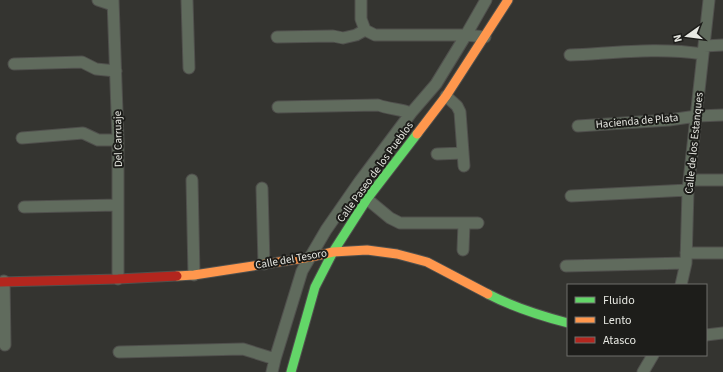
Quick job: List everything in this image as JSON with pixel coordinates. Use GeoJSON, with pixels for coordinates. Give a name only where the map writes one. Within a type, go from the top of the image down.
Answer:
{"type":"FeatureCollection","features":[{"type":"Feature","properties":{"kind":"street"},"geometry":{"type":"LineString","coordinates":[[98,0],[113,3]]}},
{"type":"Feature","properties":{"kind":"street"},"geometry":{"type":"LineString","coordinates":[[187,0],[188,68]]}},
{"type":"Feature","properties":{"kind":"street"},"geometry":{"type":"LineString","coordinates":[[361,0],[361,19],[365,30],[375,35],[485,37]]}},
{"type":"Feature","properties":{"kind":"street"},"geometry":{"type":"LineString","coordinates":[[272,372],[302,271],[326,230],[356,187],[411,113],[436,84],[466,36],[486,0]]}},
{"type":"Feature","properties":{"kind":"street","name":"Calle Paseo de los Pueblos"},"geometry":{"type":"LineString","coordinates":[[291,372],[316,287],[333,252],[367,199],[446,96],[508,0]]}},
{"type":"Feature","properties":{"kind":"street","name":"Calle de los Estanques"},"geometry":{"type":"LineString","coordinates":[[681,284],[686,258],[689,185],[709,0]]}},
{"type":"Feature","properties":{"kind":"street","name":"Del Carruaje"},"geometry":{"type":"LineString","coordinates":[[113,3],[118,140],[118,279]]}},
{"type":"Feature","properties":{"kind":"street"},"geometry":{"type":"LineString","coordinates":[[277,37],[333,36],[343,38],[356,35],[365,30]]}},
{"type":"Feature","properties":{"kind":"street"},"geometry":{"type":"LineString","coordinates":[[570,55],[704,50],[723,45]]}},
{"type":"Feature","properties":{"kind":"street"},"geometry":{"type":"LineString","coordinates":[[14,64],[82,62],[96,69],[116,71]]}},
{"type":"Feature","properties":{"kind":"street"},"geometry":{"type":"LineString","coordinates":[[446,96],[457,106],[460,112],[464,166]]}},
{"type":"Feature","properties":{"kind":"street"},"geometry":{"type":"LineString","coordinates":[[278,107],[378,105],[411,113]]}},
{"type":"Feature","properties":{"kind":"street","name":"Hacienda de Plata"},"geometry":{"type":"LineString","coordinates":[[578,126],[723,115]]}},
{"type":"Feature","properties":{"kind":"street"},"geometry":{"type":"LineString","coordinates":[[22,138],[83,133],[98,140],[118,140]]}},
{"type":"Feature","properties":{"kind":"street"},"geometry":{"type":"LineString","coordinates":[[437,154],[463,153]]}},
{"type":"Feature","properties":{"kind":"street"},"geometry":{"type":"LineString","coordinates":[[192,180],[194,275]]}},
{"type":"Feature","properties":{"kind":"street"},"geometry":{"type":"LineString","coordinates":[[570,196],[689,185],[723,180]]}},
{"type":"Feature","properties":{"kind":"street"},"geometry":{"type":"LineString","coordinates":[[262,188],[264,264]]}},
{"type":"Feature","properties":{"kind":"street"},"geometry":{"type":"LineString","coordinates":[[367,199],[390,218],[400,223],[478,223]]}},
{"type":"Feature","properties":{"kind":"street"},"geometry":{"type":"LineString","coordinates":[[24,207],[118,205]]}},
{"type":"Feature","properties":{"kind":"street"},"geometry":{"type":"LineString","coordinates":[[463,250],[464,223]]}},
{"type":"Feature","properties":{"kind":"street","name":"Calle del Tesoro"},"geometry":{"type":"LineString","coordinates":[[2,281],[118,279],[194,275],[311,257],[333,252],[368,250],[398,254],[427,262],[500,300],[552,319],[567,323]]}},
{"type":"Feature","properties":{"kind":"street"},"geometry":{"type":"LineString","coordinates":[[566,266],[686,258],[723,253]]}},
{"type":"Feature","properties":{"kind":"street"},"geometry":{"type":"LineString","coordinates":[[2,281],[4,345]]}},
{"type":"Feature","properties":{"kind":"street"},"geometry":{"type":"LineString","coordinates":[[707,335],[723,333]]}},
{"type":"Feature","properties":{"kind":"street"},"geometry":{"type":"LineString","coordinates":[[120,352],[243,349],[275,358]]}},
{"type":"Feature","properties":{"kind":"street"},"geometry":{"type":"LineString","coordinates":[[643,372],[652,356]]}},
{"type":"Feature","properties":{"kind":"traffic: fast"},"geometry":{"type":"LineString","coordinates":[[291,372],[315,287],[333,252],[367,199],[417,134]]}},
{"type":"Feature","properties":{"kind":"traffic: fast"},"geometry":{"type":"LineString","coordinates":[[488,294],[527,311],[567,323]]}},
{"type":"Feature","properties":{"kind":"traffic: slow"},"geometry":{"type":"LineString","coordinates":[[417,134],[446,96],[508,0]]}},
{"type":"Feature","properties":{"kind":"traffic: slow"},"geometry":{"type":"LineString","coordinates":[[177,276],[194,275],[311,257],[333,252],[367,250],[397,254],[427,262],[488,294]]}},
{"type":"Feature","properties":{"kind":"traffic: jam"},"geometry":{"type":"LineString","coordinates":[[0,282],[177,276]]}}]}
